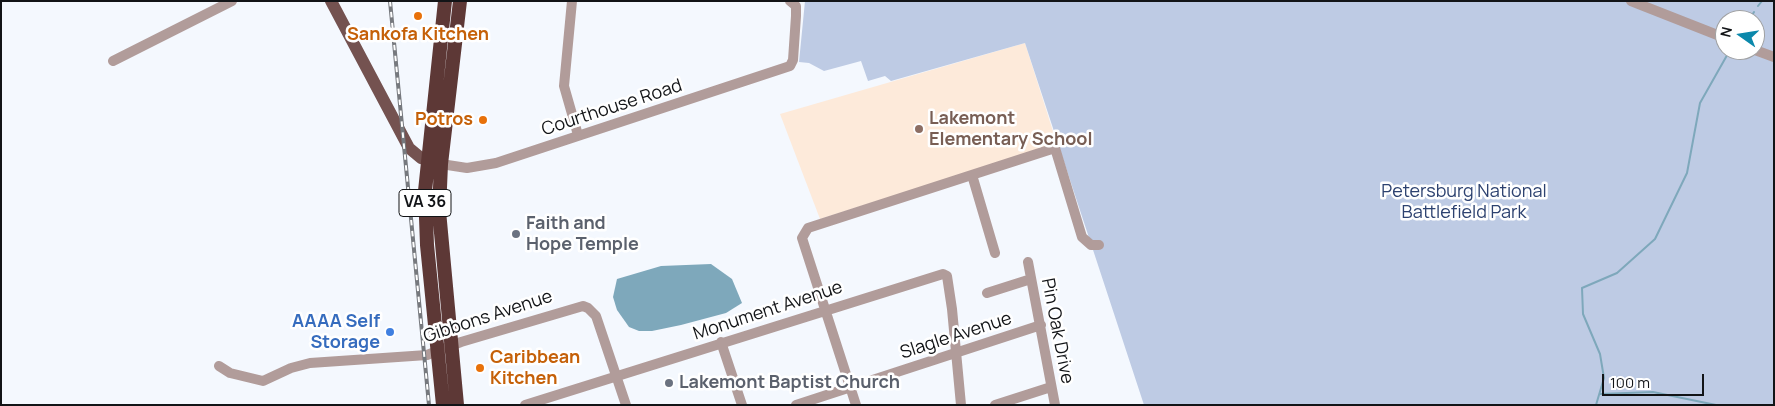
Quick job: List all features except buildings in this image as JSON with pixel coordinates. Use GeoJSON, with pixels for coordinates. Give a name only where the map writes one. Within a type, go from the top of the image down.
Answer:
{"type":"FeatureCollection","features":[{"type":"Feature","properties":{"kind":"highway","name":"VA 36"},"geometry":{"type":"LineString","coordinates":[[445,1],[427,160],[425,214],[444,349],[457,405]]}},
{"type":"Feature","properties":{"kind":"highway","name":"VA 36"},"geometry":{"type":"LineString","coordinates":[[442,405],[444,349],[440,230],[441,164],[460,1]]}},
{"type":"Feature","properties":{"kind":"main road"},"geometry":{"type":"LineString","coordinates":[[331,1],[402,138],[414,153],[427,160],[441,164]]}},
{"type":"Feature","properties":{"kind":"street"},"geometry":{"type":"LineString","coordinates":[[113,61],[232,1]]}},
{"type":"Feature","properties":{"kind":"street"},"geometry":{"type":"LineString","coordinates":[[572,1],[564,86],[578,135]]}},
{"type":"Feature","properties":{"kind":"street"},"geometry":{"type":"LineString","coordinates":[[1631,1],[1715,34]]}},
{"type":"Feature","properties":{"kind":"street","name":"Courthouse Road"},"geometry":{"type":"LineString","coordinates":[[441,164],[478,167],[790,66],[793,60],[795,34],[792,2]]}},
{"type":"Feature","properties":{"kind":"street"},"geometry":{"type":"LineString","coordinates":[[856,405],[804,244],[804,234],[808,228],[1055,148],[1082,237],[1091,245],[1099,245]]}},
{"type":"Feature","properties":{"kind":"street"},"geometry":{"type":"LineString","coordinates":[[972,174],[995,253]]}},
{"type":"Feature","properties":{"kind":"street","name":"Pin Oak Drive"},"geometry":{"type":"LineString","coordinates":[[1028,262],[1055,405]]}},
{"type":"Feature","properties":{"kind":"street","name":"Monument Avenue"},"geometry":{"type":"LineString","coordinates":[[525,405],[825,309],[945,274],[949,286],[956,353]]}},
{"type":"Feature","properties":{"kind":"street"},"geometry":{"type":"LineString","coordinates":[[986,293],[1031,279]]}},
{"type":"Feature","properties":{"kind":"street","name":"Gibbons Avenue"},"geometry":{"type":"LineString","coordinates":[[219,366],[230,373],[263,382],[291,368],[310,363],[380,356],[415,356],[444,349],[578,306],[592,311],[618,375],[626,405]]}},
{"type":"Feature","properties":{"kind":"street","name":"Slagle Avenue"},"geometry":{"type":"LineString","coordinates":[[796,405],[1040,325]]}},
{"type":"Feature","properties":{"kind":"street"},"geometry":{"type":"LineString","coordinates":[[721,342],[742,405]]}},
{"type":"Feature","properties":{"kind":"street"},"geometry":{"type":"LineString","coordinates":[[956,353],[961,405]]}},
{"type":"Feature","properties":{"kind":"street"},"geometry":{"type":"LineString","coordinates":[[995,405],[1051,387]]}},
{"type":"Feature","properties":{"kind":"shaded area","name":"Lakemont Elementary School"},"geometry":{"type":"Polygon","coordinates":[[[1025,43],[1057,144],[820,219],[780,114],[1025,43]]]}},
{"type":"Feature","properties":{"kind":"shaded area"},"geometry":{"type":"Polygon","coordinates":[[[711,264],[732,279],[742,303],[726,313],[652,331],[639,331],[629,327],[617,310],[613,297],[617,279],[661,266],[711,264]]]}},
{"type":"Feature","properties":{"kind":"green space","name":"Petersburg National Battlefield Park"},"geometry":{"type":"Polygon","coordinates":[[[805,1],[1774,1],[1774,405],[1144,405],[1025,43],[891,81],[885,76],[868,81],[861,61],[824,71],[809,63],[799,62],[805,1]]]}},
{"type":"Feature","properties":{"kind":"waterway"},"geometry":{"type":"LineString","coordinates":[[1758,6],[1762,1]]}},
{"type":"Feature","properties":{"kind":"waterway"},"geometry":{"type":"LineString","coordinates":[[1596,405],[1604,378],[1600,354],[1583,314],[1582,288],[1617,273],[1655,239],[1687,173],[1700,103],[1724,60]]}},
{"type":"Feature","properties":{"kind":"waterway"},"geometry":{"type":"LineString","coordinates":[[1600,394],[1653,392],[1716,405]]}},
{"type":"Feature","properties":{"kind":"waterway"},"geometry":{"type":"LineString","coordinates":[[1727,405],[1774,405]]}},
{"type":"Feature","properties":{"kind":"railway"},"geometry":{"type":"LineString","coordinates":[[390,1],[429,405]]}},
{"type":"Feature","properties":{"kind":"place","name":"Sankofa Kitchen"},"geometry":{"type":"Point","coordinates":[418,16]}},
{"type":"Feature","properties":{"kind":"place","name":"Potros"},"geometry":{"type":"Point","coordinates":[483,120]}},
{"type":"Feature","properties":{"kind":"place","name":"Lakemont Elementary School"},"geometry":{"type":"Point","coordinates":[919,129]}},
{"type":"Feature","properties":{"kind":"place","name":"Faith and Hope Temple"},"geometry":{"type":"Point","coordinates":[516,234]}},
{"type":"Feature","properties":{"kind":"place","name":"AAAA Self Storage"},"geometry":{"type":"Point","coordinates":[390,332]}},
{"type":"Feature","properties":{"kind":"place","name":"Caribbean Kitchen"},"geometry":{"type":"Point","coordinates":[480,368]}},
{"type":"Feature","properties":{"kind":"place","name":"Lakemont Baptist Church"},"geometry":{"type":"Point","coordinates":[669,383]}}]}
